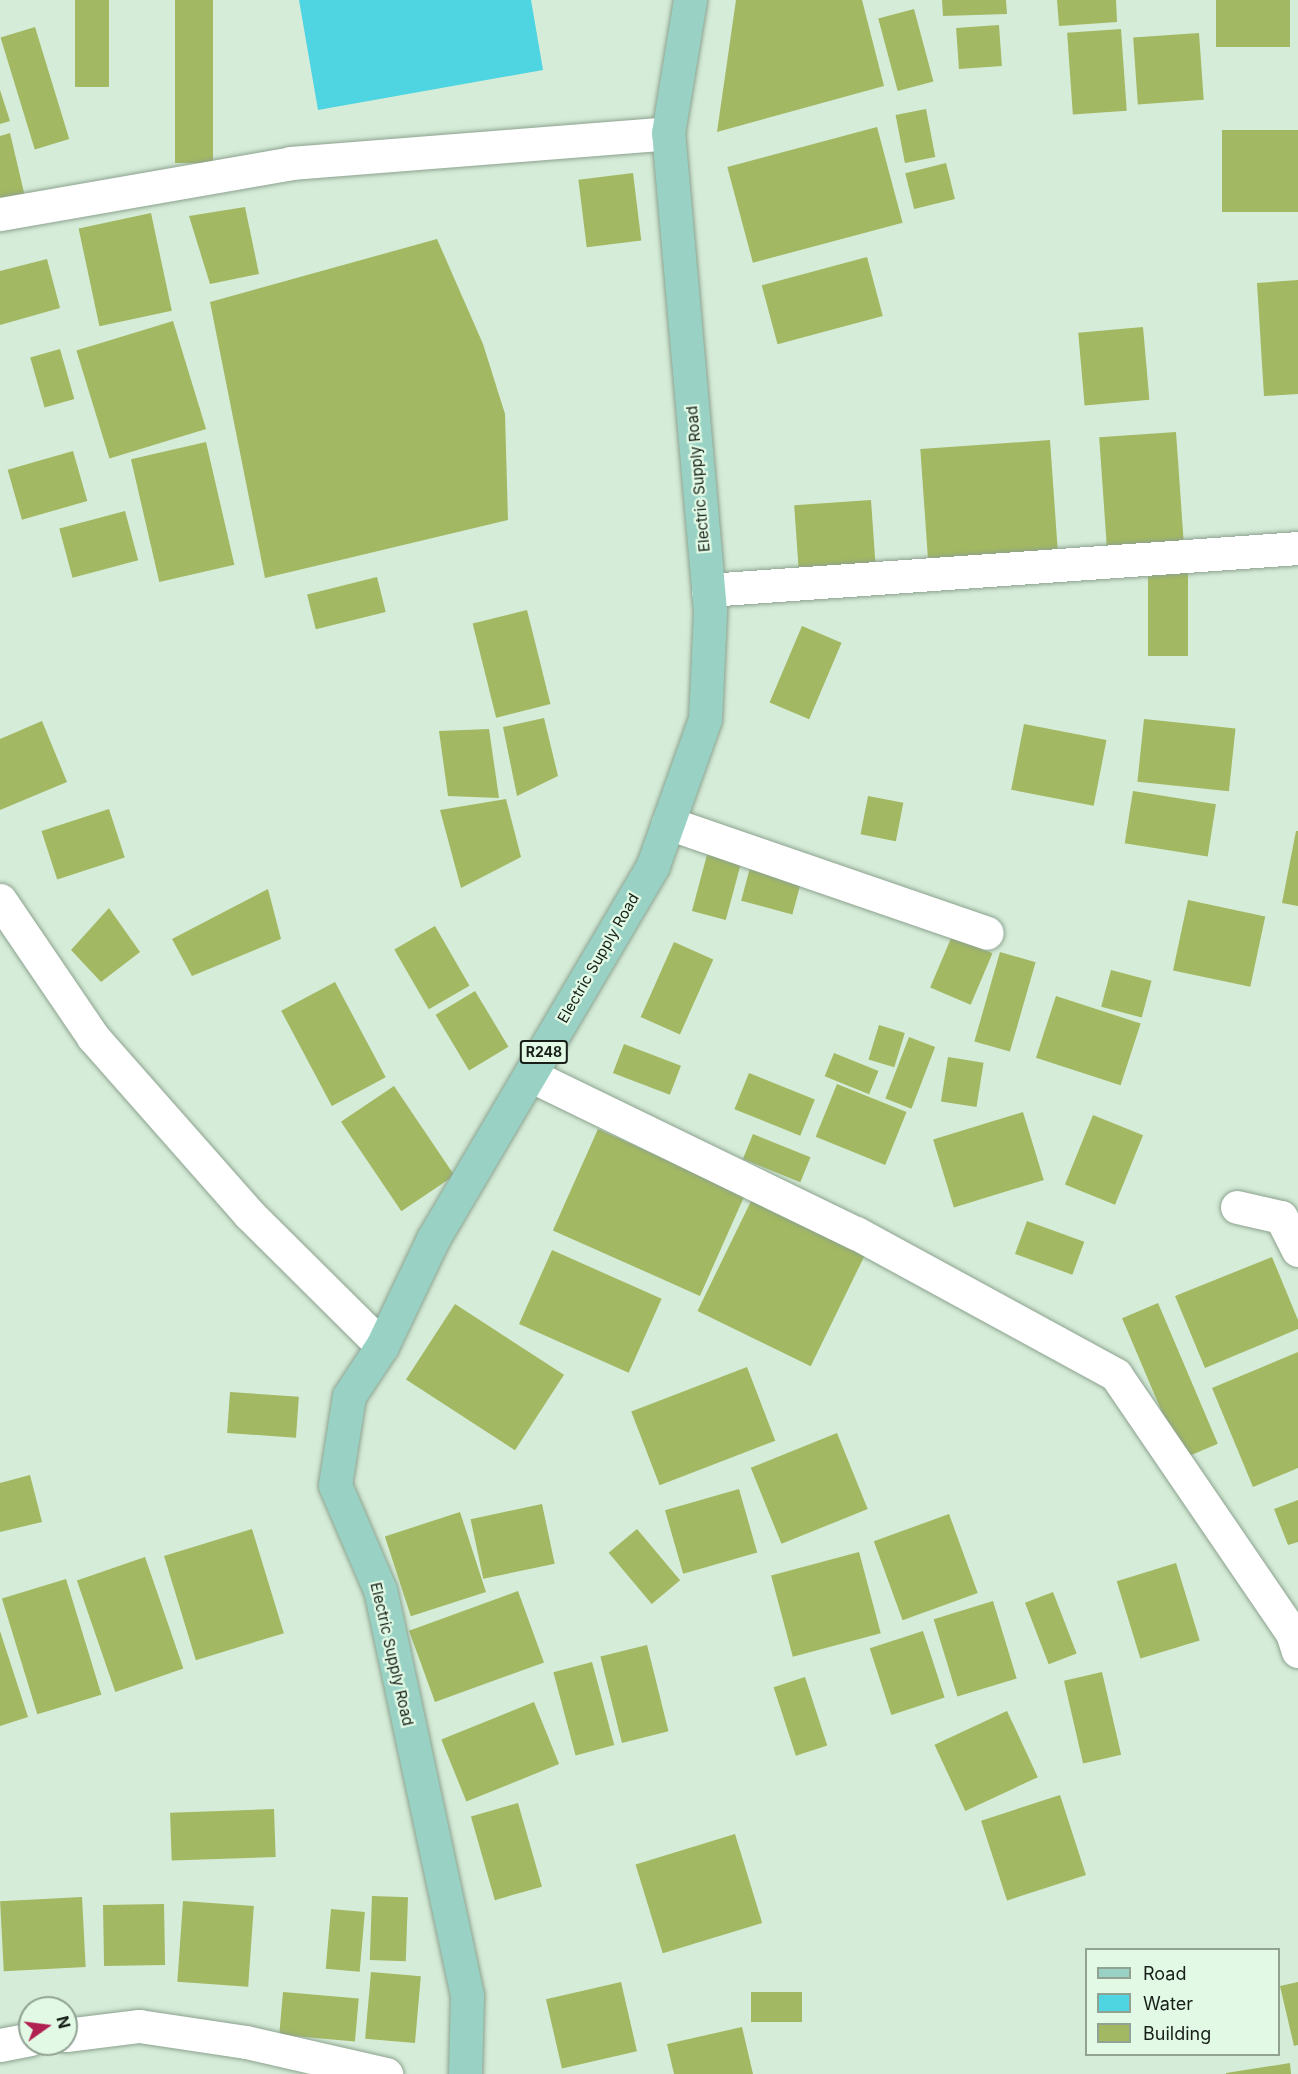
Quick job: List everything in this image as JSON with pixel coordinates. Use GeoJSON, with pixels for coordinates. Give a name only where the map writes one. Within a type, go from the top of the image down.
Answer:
{"type":"FeatureCollection","features":[{"type":"Feature","properties":{"kind":"main road","name":"Electric Supply Road"},"geometry":{"type":"LineString","coordinates":[[465,2074],[467,1995],[380,1590],[335,1485],[349,1396],[382,1346],[433,1239],[653,865],[705,719],[708,590],[668,133],[690,0]]}},
{"type":"Feature","properties":{"kind":"street"},"geometry":{"type":"LineString","coordinates":[[0,214],[291,163],[668,133]]}},
{"type":"Feature","properties":{"kind":"street"},"geometry":{"type":"LineString","coordinates":[[708,590],[1298,548]]}},
{"type":"Feature","properties":{"kind":"street"},"geometry":{"type":"LineString","coordinates":[[668,823],[987,933]]}},
{"type":"Feature","properties":{"kind":"street"},"geometry":{"type":"LineString","coordinates":[[0,900],[93,1037],[249,1214],[382,1346]]}},
{"type":"Feature","properties":{"kind":"street"},"geometry":{"type":"LineString","coordinates":[[530,1075],[856,1233],[1116,1375],[1292,1633],[1298,1651]]}},
{"type":"Feature","properties":{"kind":"street"},"geometry":{"type":"LineString","coordinates":[[1237,1207],[1281,1217],[1298,1250]]}},
{"type":"Feature","properties":{"kind":"street"},"geometry":{"type":"LineString","coordinates":[[78,2034],[139,2026],[246,2042],[386,2074]]}},
{"type":"Feature","properties":{"kind":"street"},"geometry":{"type":"LineString","coordinates":[[0,2044],[18,2041]]}},
{"type":"Feature","properties":{"kind":"water"},"geometry":{"type":"Polygon","coordinates":[[[299,0],[531,0],[543,70],[318,110],[299,0]]]}},
{"type":"Feature","properties":{"kind":"building"},"geometry":{"type":"Polygon","coordinates":[[[75,0],[109,0],[109,87],[75,87],[75,0]]]}},
{"type":"Feature","properties":{"kind":"building"},"geometry":{"type":"Polygon","coordinates":[[[175,0],[213,0],[213,163],[175,163],[175,0]]]}},
{"type":"Feature","properties":{"kind":"building"},"geometry":{"type":"Polygon","coordinates":[[[736,0],[862,0],[884,86],[717,132],[736,0]]]}},
{"type":"Feature","properties":{"kind":"building"},"geometry":{"type":"Polygon","coordinates":[[[942,0],[1006,0],[1007,14],[943,16],[942,0]]]}},
{"type":"Feature","properties":{"kind":"building"},"geometry":{"type":"Polygon","coordinates":[[[1057,0],[1116,0],[1117,22],[1059,26],[1057,0]]]}},
{"type":"Feature","properties":{"kind":"building"},"geometry":{"type":"Polygon","coordinates":[[[1216,0],[1290,0],[1290,47],[1216,47],[1216,0]]]}},
{"type":"Feature","properties":{"kind":"building"},"geometry":{"type":"Polygon","coordinates":[[[914,9],[933,81],[898,91],[878,19],[914,9]]]}},
{"type":"Feature","properties":{"kind":"building"},"geometry":{"type":"Polygon","coordinates":[[[999,25],[1002,66],[959,69],[956,28],[999,25]]]}},
{"type":"Feature","properties":{"kind":"building"},"geometry":{"type":"Polygon","coordinates":[[[35,27],[69,139],[35,149],[1,38],[35,27]]]}},
{"type":"Feature","properties":{"kind":"building"},"geometry":{"type":"Polygon","coordinates":[[[1121,29],[1127,111],[1073,115],[1067,33],[1121,29]]]}},
{"type":"Feature","properties":{"kind":"building"},"geometry":{"type":"Polygon","coordinates":[[[1199,33],[1204,100],[1138,104],[1133,38],[1199,33]]]}},
{"type":"Feature","properties":{"kind":"building"},"geometry":{"type":"Polygon","coordinates":[[[0,90],[10,121],[0,124],[0,90]]]}},
{"type":"Feature","properties":{"kind":"building"},"geometry":{"type":"Polygon","coordinates":[[[926,109],[935,157],[905,163],[896,115],[926,109]]]}},
{"type":"Feature","properties":{"kind":"building"},"geometry":{"type":"Polygon","coordinates":[[[877,127],[903,223],[753,263],[727,167],[877,127]]]}},
{"type":"Feature","properties":{"kind":"building"},"geometry":{"type":"Polygon","coordinates":[[[1222,130],[1298,130],[1298,212],[1222,212],[1222,130]]]}},
{"type":"Feature","properties":{"kind":"building"},"geometry":{"type":"Polygon","coordinates":[[[10,133],[25,197],[0,203],[0,136],[10,133]]]}},
{"type":"Feature","properties":{"kind":"building"},"geometry":{"type":"Polygon","coordinates":[[[946,163],[955,199],[914,209],[905,173],[946,163]]]}},
{"type":"Feature","properties":{"kind":"building"},"geometry":{"type":"Polygon","coordinates":[[[633,173],[641,240],[587,247],[578,180],[633,173]]]}},
{"type":"Feature","properties":{"kind":"building"},"geometry":{"type":"Polygon","coordinates":[[[245,207],[259,274],[210,284],[189,216],[245,207]]]}},
{"type":"Feature","properties":{"kind":"building"},"geometry":{"type":"Polygon","coordinates":[[[151,213],[172,311],[99,326],[79,228],[151,213]]]}},
{"type":"Feature","properties":{"kind":"building"},"geometry":{"type":"Polygon","coordinates":[[[437,239],[483,344],[505,414],[508,520],[265,578],[210,302],[437,239]]]}},
{"type":"Feature","properties":{"kind":"building"},"geometry":{"type":"Polygon","coordinates":[[[867,257],[883,316],[778,344],[762,285],[867,257]]]}},
{"type":"Feature","properties":{"kind":"building"},"geometry":{"type":"Polygon","coordinates":[[[47,259],[60,308],[0,325],[0,271],[47,259]]]}},
{"type":"Feature","properties":{"kind":"building"},"geometry":{"type":"Polygon","coordinates":[[[1298,280],[1298,394],[1264,396],[1257,283],[1298,280]]]}},
{"type":"Feature","properties":{"kind":"building"},"geometry":{"type":"Polygon","coordinates":[[[173,321],[206,429],[109,459],[76,351],[173,321]]]}},
{"type":"Feature","properties":{"kind":"building"},"geometry":{"type":"Polygon","coordinates":[[[1143,327],[1149,400],[1085,405],[1078,333],[1143,327]]]}},
{"type":"Feature","properties":{"kind":"building"},"geometry":{"type":"Polygon","coordinates":[[[60,349],[74,399],[45,408],[30,358],[60,349]]]}},
{"type":"Feature","properties":{"kind":"building"},"geometry":{"type":"Polygon","coordinates":[[[1176,432],[1184,543],[1107,548],[1099,437],[1176,432]]]}},
{"type":"Feature","properties":{"kind":"building"},"geometry":{"type":"Polygon","coordinates":[[[1050,440],[1058,557],[928,566],[920,449],[1050,440]]]}},
{"type":"Feature","properties":{"kind":"building"},"geometry":{"type":"Polygon","coordinates":[[[206,442],[234,565],[159,582],[131,459],[206,442]]]}},
{"type":"Feature","properties":{"kind":"building"},"geometry":{"type":"Polygon","coordinates":[[[73,451],[87,501],[22,520],[8,470],[73,451]]]}},
{"type":"Feature","properties":{"kind":"building"},"geometry":{"type":"Polygon","coordinates":[[[871,500],[875,564],[799,569],[794,505],[871,500]]]}},
{"type":"Feature","properties":{"kind":"building"},"geometry":{"type":"Polygon","coordinates":[[[125,511],[138,560],[73,578],[59,529],[125,511]]]}},
{"type":"Feature","properties":{"kind":"building"},"geometry":{"type":"Polygon","coordinates":[[[1148,573],[1188,573],[1188,656],[1148,656],[1148,573]]]}},
{"type":"Feature","properties":{"kind":"building"},"geometry":{"type":"Polygon","coordinates":[[[377,577],[386,612],[316,629],[307,594],[377,577]]]}},
{"type":"Feature","properties":{"kind":"building"},"geometry":{"type":"Polygon","coordinates":[[[527,610],[550,704],[496,718],[473,624],[527,610]]]}},
{"type":"Feature","properties":{"kind":"building"},"geometry":{"type":"Polygon","coordinates":[[[802,626],[842,643],[809,719],[770,702],[802,626]]]}},
{"type":"Feature","properties":{"kind":"building"},"geometry":{"type":"Polygon","coordinates":[[[544,718],[558,776],[517,796],[503,727],[544,718]]]}},
{"type":"Feature","properties":{"kind":"building"},"geometry":{"type":"Polygon","coordinates":[[[1144,719],[1235,729],[1229,791],[1137,782],[1144,719]]]}},
{"type":"Feature","properties":{"kind":"building"},"geometry":{"type":"Polygon","coordinates":[[[42,721],[67,782],[0,810],[0,739],[42,721]]]}},
{"type":"Feature","properties":{"kind":"building"},"geometry":{"type":"Polygon","coordinates":[[[1024,724],[1106,740],[1094,806],[1011,790],[1024,724]]]}},
{"type":"Feature","properties":{"kind":"building"},"geometry":{"type":"Polygon","coordinates":[[[489,729],[499,798],[448,796],[439,731],[489,729]]]}},
{"type":"Feature","properties":{"kind":"building"},"geometry":{"type":"Polygon","coordinates":[[[1133,791],[1216,804],[1208,856],[1125,843],[1133,791]]]}},
{"type":"Feature","properties":{"kind":"building"},"geometry":{"type":"Polygon","coordinates":[[[868,796],[903,803],[896,841],[861,834],[868,796]]]}},
{"type":"Feature","properties":{"kind":"building"},"geometry":{"type":"Polygon","coordinates":[[[506,799],[521,857],[461,888],[440,810],[506,799]]]}},
{"type":"Feature","properties":{"kind":"building"},"geometry":{"type":"Polygon","coordinates":[[[109,809],[125,858],[57,879],[41,831],[109,809]]]}},
{"type":"Feature","properties":{"kind":"building"},"geometry":{"type":"Polygon","coordinates":[[[1296,831],[1298,831],[1298,906],[1282,903],[1296,831]]]}},
{"type":"Feature","properties":{"kind":"building"},"geometry":{"type":"Polygon","coordinates":[[[708,851],[742,860],[726,920],[692,911],[708,851]]]}},
{"type":"Feature","properties":{"kind":"building"},"geometry":{"type":"Polygon","coordinates":[[[751,864],[802,878],[792,914],[741,901],[751,864]]]}},
{"type":"Feature","properties":{"kind":"building"},"geometry":{"type":"Polygon","coordinates":[[[268,889],[281,939],[192,976],[172,939],[268,889]]]}},
{"type":"Feature","properties":{"kind":"building"},"geometry":{"type":"Polygon","coordinates":[[[1188,900],[1265,916],[1250,987],[1173,970],[1188,900]]]}},
{"type":"Feature","properties":{"kind":"building"},"geometry":{"type":"Polygon","coordinates":[[[109,908],[140,952],[101,982],[71,950],[109,908]]]}},
{"type":"Feature","properties":{"kind":"building"},"geometry":{"type":"Polygon","coordinates":[[[435,926],[470,986],[429,1009],[394,950],[435,926]]]}},
{"type":"Feature","properties":{"kind":"building"},"geometry":{"type":"Polygon","coordinates":[[[952,936],[993,953],[971,1005],[930,988],[952,936]]]}},
{"type":"Feature","properties":{"kind":"building"},"geometry":{"type":"Polygon","coordinates":[[[674,942],[713,959],[680,1034],[641,1017],[674,942]]]}},
{"type":"Feature","properties":{"kind":"building"},"geometry":{"type":"Polygon","coordinates":[[[1000,952],[1036,962],[1010,1052],[974,1041],[1000,952]]]}},
{"type":"Feature","properties":{"kind":"building"},"geometry":{"type":"Polygon","coordinates":[[[1111,970],[1152,981],[1142,1018],[1101,1007],[1111,970]]]}},
{"type":"Feature","properties":{"kind":"building"},"geometry":{"type":"Polygon","coordinates":[[[335,982],[386,1077],[332,1106],[281,1011],[335,982]]]}},
{"type":"Feature","properties":{"kind":"building"},"geometry":{"type":"Polygon","coordinates":[[[475,991],[508,1047],[469,1070],[436,1015],[475,991]]]}},
{"type":"Feature","properties":{"kind":"building"},"geometry":{"type":"Polygon","coordinates":[[[1056,996],[1141,1024],[1121,1085],[1036,1058],[1056,996]]]}},
{"type":"Feature","properties":{"kind":"building"},"geometry":{"type":"Polygon","coordinates":[[[879,1025],[905,1033],[894,1067],[868,1059],[879,1025]]]}},
{"type":"Feature","properties":{"kind":"building"},"geometry":{"type":"Polygon","coordinates":[[[909,1037],[935,1047],[911,1109],[885,1099],[909,1037]]]}},
{"type":"Feature","properties":{"kind":"building"},"geometry":{"type":"Polygon","coordinates":[[[624,1044],[681,1066],[670,1095],[613,1073],[624,1044]]]}},
{"type":"Feature","properties":{"kind":"building"},"geometry":{"type":"Polygon","coordinates":[[[834,1053],[879,1071],[869,1094],[825,1076],[834,1053]]]}},
{"type":"Feature","properties":{"kind":"building"},"geometry":{"type":"Polygon","coordinates":[[[948,1057],[984,1063],[977,1107],[941,1101],[948,1057]]]}},
{"type":"Feature","properties":{"kind":"building"},"geometry":{"type":"Polygon","coordinates":[[[749,1073],[815,1100],[800,1136],[734,1109],[749,1073]]]}},
{"type":"Feature","properties":{"kind":"building"},"geometry":{"type":"Polygon","coordinates":[[[837,1084],[907,1112],[885,1165],[816,1137],[837,1084]]]}},
{"type":"Feature","properties":{"kind":"building"},"geometry":{"type":"Polygon","coordinates":[[[394,1086],[454,1176],[401,1211],[341,1122],[394,1086]]]}},
{"type":"Feature","properties":{"kind":"building"},"geometry":{"type":"Polygon","coordinates":[[[1023,1112],[1044,1180],[954,1207],[933,1139],[1023,1112]]]}},
{"type":"Feature","properties":{"kind":"building"},"geometry":{"type":"Polygon","coordinates":[[[1093,1115],[1143,1135],[1115,1205],[1065,1185],[1093,1115]]]}},
{"type":"Feature","properties":{"kind":"building"},"geometry":{"type":"Polygon","coordinates":[[[598,1129],[745,1194],[700,1296],[553,1230],[598,1129]]]}},
{"type":"Feature","properties":{"kind":"building"},"geometry":{"type":"Polygon","coordinates":[[[753,1134],[810,1157],[800,1182],[743,1159],[753,1134]]]}},
{"type":"Feature","properties":{"kind":"building"},"geometry":{"type":"Polygon","coordinates":[[[754,1195],[867,1250],[811,1366],[697,1311],[754,1195]]]}},
{"type":"Feature","properties":{"kind":"building"},"geometry":{"type":"Polygon","coordinates":[[[1027,1221],[1084,1242],[1072,1275],[1015,1254],[1027,1221]]]}},
{"type":"Feature","properties":{"kind":"building"},"geometry":{"type":"Polygon","coordinates":[[[552,1250],[662,1299],[629,1373],[519,1324],[552,1250]]]}},
{"type":"Feature","properties":{"kind":"building"},"geometry":{"type":"Polygon","coordinates":[[[1272,1257],[1298,1320],[1298,1329],[1205,1368],[1175,1296],[1272,1257]]]}},
{"type":"Feature","properties":{"kind":"building"},"geometry":{"type":"Polygon","coordinates":[[[1158,1303],[1218,1444],[1182,1459],[1122,1318],[1158,1303]]]}},
{"type":"Feature","properties":{"kind":"building"},"geometry":{"type":"Polygon","coordinates":[[[455,1304],[564,1375],[515,1450],[406,1379],[455,1304]]]}},
{"type":"Feature","properties":{"kind":"building"},"geometry":{"type":"Polygon","coordinates":[[[1298,1352],[1298,1468],[1253,1487],[1212,1388],[1298,1352]]]}},
{"type":"Feature","properties":{"kind":"building"},"geometry":{"type":"Polygon","coordinates":[[[747,1367],[775,1441],[660,1485],[631,1411],[747,1367]]]}},
{"type":"Feature","properties":{"kind":"building"},"geometry":{"type":"Polygon","coordinates":[[[230,1392],[299,1397],[296,1438],[227,1433],[230,1392]]]}},
{"type":"Feature","properties":{"kind":"building"},"geometry":{"type":"Polygon","coordinates":[[[837,1433],[868,1509],[781,1544],[751,1468],[837,1433]]]}},
{"type":"Feature","properties":{"kind":"building"},"geometry":{"type":"Polygon","coordinates":[[[30,1475],[42,1522],[0,1532],[0,1483],[30,1475]]]}},
{"type":"Feature","properties":{"kind":"building"},"geometry":{"type":"Polygon","coordinates":[[[739,1489],[757,1552],[683,1574],[665,1510],[739,1489]]]}},
{"type":"Feature","properties":{"kind":"building"},"geometry":{"type":"Polygon","coordinates":[[[1298,1500],[1298,1542],[1288,1545],[1274,1509],[1298,1500]]]}},
{"type":"Feature","properties":{"kind":"building"},"geometry":{"type":"Polygon","coordinates":[[[542,1504],[555,1564],[483,1579],[471,1519],[542,1504]]]}},
{"type":"Feature","properties":{"kind":"building"},"geometry":{"type":"Polygon","coordinates":[[[460,1512],[486,1592],[411,1616],[385,1536],[460,1512]]]}},
{"type":"Feature","properties":{"kind":"building"},"geometry":{"type":"Polygon","coordinates":[[[949,1514],[978,1593],[903,1620],[874,1541],[949,1514]]]}},
{"type":"Feature","properties":{"kind":"building"},"geometry":{"type":"Polygon","coordinates":[[[252,1529],[284,1633],[196,1660],[164,1556],[252,1529]]]}},
{"type":"Feature","properties":{"kind":"building"},"geometry":{"type":"Polygon","coordinates":[[[637,1529],[680,1580],[652,1604],[609,1553],[637,1529]]]}},
{"type":"Feature","properties":{"kind":"building"},"geometry":{"type":"Polygon","coordinates":[[[859,1552],[881,1633],[793,1657],[771,1576],[859,1552]]]}},
{"type":"Feature","properties":{"kind":"building"},"geometry":{"type":"Polygon","coordinates":[[[145,1557],[183,1669],[115,1692],[77,1580],[145,1557]]]}},
{"type":"Feature","properties":{"kind":"building"},"geometry":{"type":"Polygon","coordinates":[[[1176,1563],[1200,1640],[1140,1659],[1117,1581],[1176,1563]]]}},
{"type":"Feature","properties":{"kind":"building"},"geometry":{"type":"Polygon","coordinates":[[[66,1579],[101,1695],[37,1714],[2,1599],[66,1579]]]}},
{"type":"Feature","properties":{"kind":"building"},"geometry":{"type":"Polygon","coordinates":[[[518,1591],[544,1662],[435,1702],[409,1631],[518,1591]]]}},
{"type":"Feature","properties":{"kind":"building"},"geometry":{"type":"Polygon","coordinates":[[[1053,1592],[1077,1654],[1049,1664],[1025,1603],[1053,1592]]]}},
{"type":"Feature","properties":{"kind":"building"},"geometry":{"type":"Polygon","coordinates":[[[993,1601],[1017,1678],[957,1697],[934,1619],[993,1601]]]}},
{"type":"Feature","properties":{"kind":"building"},"geometry":{"type":"Polygon","coordinates":[[[0,1631],[28,1717],[0,1726],[0,1631]]]}},
{"type":"Feature","properties":{"kind":"building"},"geometry":{"type":"Polygon","coordinates":[[[923,1631],[945,1698],[891,1715],[870,1648],[923,1631]]]}},
{"type":"Feature","properties":{"kind":"building"},"geometry":{"type":"Polygon","coordinates":[[[647,1645],[669,1731],[622,1743],[600,1657],[647,1645]]]}},
{"type":"Feature","properties":{"kind":"building"},"geometry":{"type":"Polygon","coordinates":[[[592,1662],[614,1745],[576,1755],[553,1672],[592,1662]]]}},
{"type":"Feature","properties":{"kind":"building"},"geometry":{"type":"Polygon","coordinates":[[[1102,1672],[1121,1755],[1083,1764],[1064,1681],[1102,1672]]]}},
{"type":"Feature","properties":{"kind":"building"},"geometry":{"type":"Polygon","coordinates":[[[805,1677],[827,1745],[796,1756],[774,1687],[805,1677]]]}},
{"type":"Feature","properties":{"kind":"building"},"geometry":{"type":"Polygon","coordinates":[[[534,1702],[559,1764],[466,1802],[441,1739],[534,1702]]]}},
{"type":"Feature","properties":{"kind":"building"},"geometry":{"type":"Polygon","coordinates":[[[1007,1711],[1038,1777],[965,1811],[934,1745],[1007,1711]]]}},
{"type":"Feature","properties":{"kind":"building"},"geometry":{"type":"Polygon","coordinates":[[[1060,1795],[1086,1875],[1007,1901],[981,1821],[1060,1795]]]}},
{"type":"Feature","properties":{"kind":"building"},"geometry":{"type":"Polygon","coordinates":[[[518,1803],[542,1887],[495,1900],[471,1817],[518,1803]]]}},
{"type":"Feature","properties":{"kind":"building"},"geometry":{"type":"Polygon","coordinates":[[[274,1809],[276,1857],[172,1861],[170,1813],[274,1809]]]}},
{"type":"Feature","properties":{"kind":"building"},"geometry":{"type":"Polygon","coordinates":[[[735,1834],[762,1923],[663,1953],[636,1864],[735,1834]]]}},
{"type":"Feature","properties":{"kind":"building"},"geometry":{"type":"Polygon","coordinates":[[[372,1896],[408,1897],[406,1961],[370,1960],[372,1896]]]}},
{"type":"Feature","properties":{"kind":"building"},"geometry":{"type":"Polygon","coordinates":[[[82,1897],[86,1967],[4,1971],[0,1901],[82,1897]]]}},
{"type":"Feature","properties":{"kind":"building"},"geometry":{"type":"Polygon","coordinates":[[[183,1901],[254,1906],[248,1987],[177,1982],[183,1901]]]}},
{"type":"Feature","properties":{"kind":"building"},"geometry":{"type":"Polygon","coordinates":[[[164,1904],[165,1965],[104,1966],[103,1905],[164,1904]]]}},
{"type":"Feature","properties":{"kind":"building"},"geometry":{"type":"Polygon","coordinates":[[[331,1909],[365,1912],[360,1972],[326,1969],[331,1909]]]}},
{"type":"Feature","properties":{"kind":"building"},"geometry":{"type":"Polygon","coordinates":[[[371,1972],[421,1976],[415,2043],[365,2039],[371,1972]]]}},
{"type":"Feature","properties":{"kind":"building"},"geometry":{"type":"Polygon","coordinates":[[[621,1982],[637,2051],[562,2069],[546,1999],[621,1982]]]}},
{"type":"Feature","properties":{"kind":"building"},"geometry":{"type":"Polygon","coordinates":[[[1298,1982],[1298,2045],[1294,2046],[1280,1986],[1298,1982]]]}},
{"type":"Feature","properties":{"kind":"building"},"geometry":{"type":"Polygon","coordinates":[[[283,1992],[359,1999],[355,2041],[279,2035],[283,1992]]]}},
{"type":"Feature","properties":{"kind":"building"},"geometry":{"type":"Polygon","coordinates":[[[751,1992],[802,1992],[802,2022],[751,2022],[751,1992]]]}},
{"type":"Feature","properties":{"kind":"building"},"geometry":{"type":"Polygon","coordinates":[[[742,2027],[753,2074],[674,2074],[667,2044],[742,2027]]]}},
{"type":"Feature","properties":{"kind":"building"},"geometry":{"type":"Polygon","coordinates":[[[1290,2063],[1291,2074],[1226,2074],[1226,2073],[1290,2063]]]}}]}
